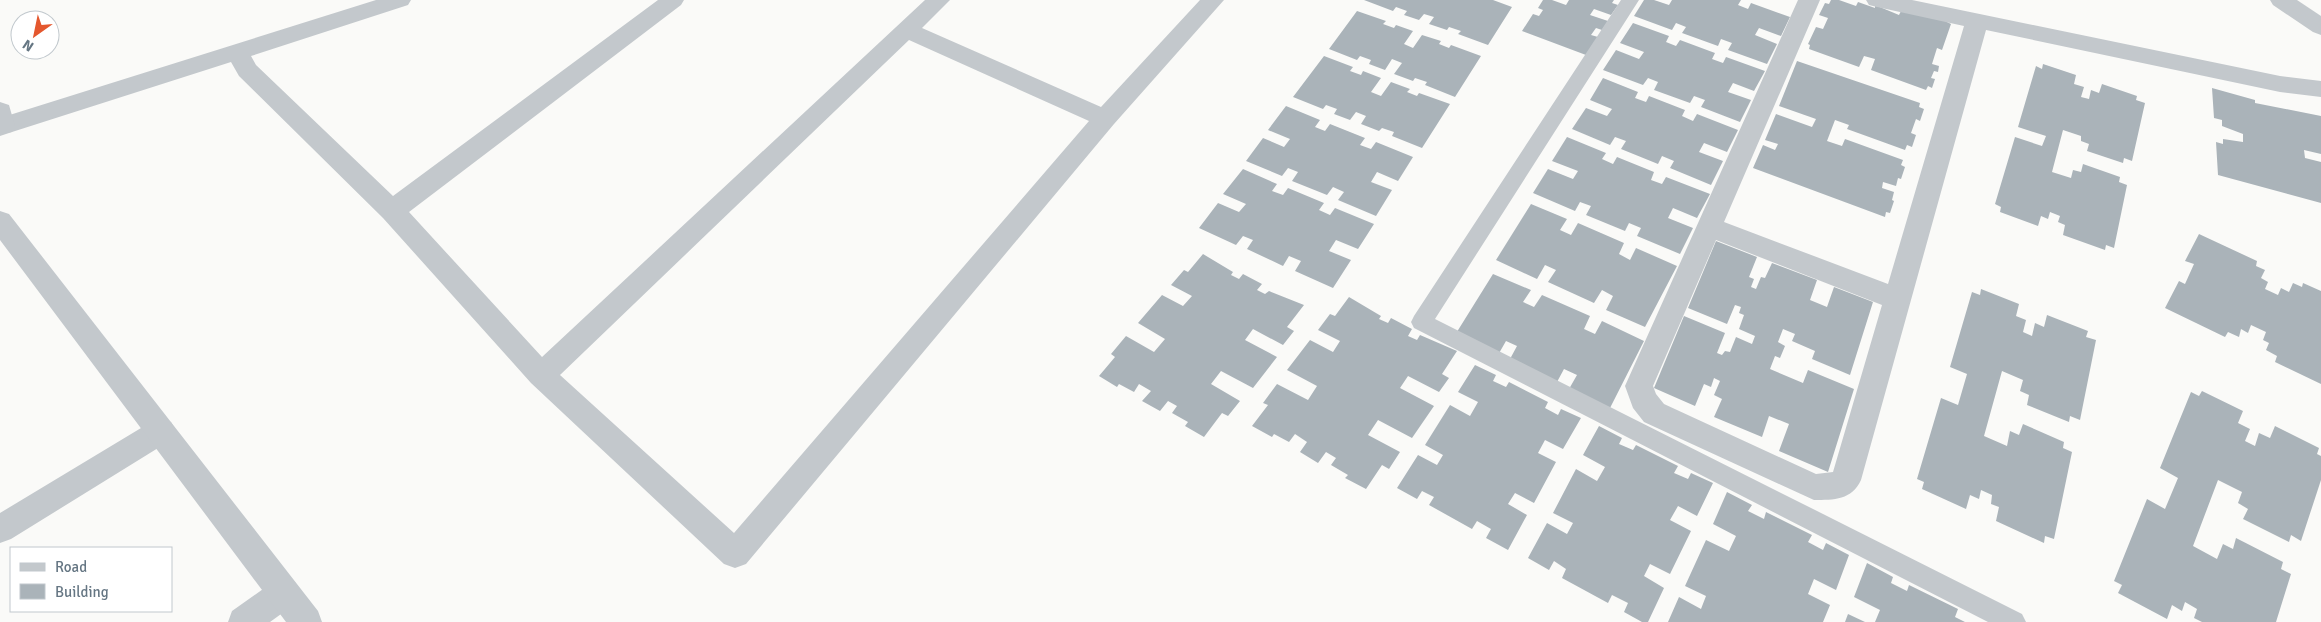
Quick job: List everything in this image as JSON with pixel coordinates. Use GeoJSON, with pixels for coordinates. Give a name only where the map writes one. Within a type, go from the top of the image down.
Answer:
{"type":"FeatureCollection","features":[{"type":"Feature","properties":{"kind":"street"},"geometry":{"type":"LineString","coordinates":[[1,121],[237,52],[400,0]]}},
{"type":"Feature","properties":{"kind":"street"},"geometry":{"type":"LineString","coordinates":[[392,211],[673,0]]}},
{"type":"Feature","properties":{"kind":"street"},"geometry":{"type":"LineString","coordinates":[[541,375],[939,0]]}},
{"type":"Feature","properties":{"kind":"street"},"geometry":{"type":"LineString","coordinates":[[237,52],[247,70],[392,211],[541,375],[735,554],[1105,118],[1213,0]]}},
{"type":"Feature","properties":{"kind":"street"},"geometry":{"type":"LineString","coordinates":[[1809,0],[1639,386],[1643,398],[1654,413],[1814,486],[1835,487],[1846,480],[1977,20]]}},
{"type":"Feature","properties":{"kind":"street"},"geometry":{"type":"LineString","coordinates":[[1877,0],[2280,84],[2321,89]]}},
{"type":"Feature","properties":{"kind":"street"},"geometry":{"type":"LineString","coordinates":[[2281,0],[2321,27]]}},
{"type":"Feature","properties":{"kind":"street"},"geometry":{"type":"LineString","coordinates":[[906,30],[1105,118]]}},
{"type":"Feature","properties":{"kind":"street"},"geometry":{"type":"LineString","coordinates":[[0,221],[306,622]]}},
{"type":"Feature","properties":{"kind":"street"},"geometry":{"type":"LineString","coordinates":[[1709,227],[1897,299]]}},
{"type":"Feature","properties":{"kind":"street"},"geometry":{"type":"LineString","coordinates":[[0,529],[161,431]]}},
{"type":"Feature","properties":{"kind":"street"},"geometry":{"type":"LineString","coordinates":[[244,622],[284,593]]}},
{"type":"Feature","properties":{"kind":"lane"},"geometry":{"type":"LineString","coordinates":[[1630,0],[1422,322],[2014,622]]}},
{"type":"Feature","properties":{"kind":"building"},"geometry":{"type":"Polygon","coordinates":[[[1364,0],[1493,0],[1512,7],[1488,45],[1458,34],[1461,31],[1449,27],[1447,30],[1429,24],[1434,17],[1424,14],[1419,20],[1404,15],[1407,11],[1396,7],[1393,11],[1364,0]]]}},
{"type":"Feature","properties":{"kind":"building"},"geometry":{"type":"Polygon","coordinates":[[[1543,0],[1552,0],[1566,5],[1569,0],[1614,0],[1612,3],[1618,5],[1611,15],[1594,9],[1590,15],[1608,21],[1602,30],[1596,28],[1591,35],[1598,37],[1586,55],[1522,31],[1533,14],[1539,16],[1543,10],[1538,8],[1543,0]]]}},
{"type":"Feature","properties":{"kind":"building"},"geometry":{"type":"Polygon","coordinates":[[[1644,0],[1654,0],[1669,5],[1672,0],[1741,0],[1738,5],[1748,9],[1751,3],[1790,17],[1781,36],[1759,28],[1755,35],[1777,44],[1767,64],[1728,50],[1732,43],[1721,39],[1718,46],[1682,33],[1686,27],[1676,23],[1672,30],[1634,16],[1644,0]]]}},
{"type":"Feature","properties":{"kind":"building"},"geometry":{"type":"Polygon","coordinates":[[[1831,0],[1839,0],[1856,6],[1858,2],[1875,8],[1875,5],[1899,15],[1901,11],[1943,20],[1951,24],[1942,50],[1937,48],[1932,64],[1939,66],[1938,72],[1934,71],[1931,78],[1935,79],[1932,88],[1928,86],[1926,90],[1871,70],[1875,59],[1864,56],[1859,67],[1809,49],[1810,45],[1808,44],[1816,27],[1823,29],[1828,18],[1819,15],[1825,3],[1829,4],[1831,0]]]}},
{"type":"Feature","properties":{"kind":"building"},"geometry":{"type":"Polygon","coordinates":[[[1357,11],[1386,21],[1383,24],[1394,28],[1396,25],[1413,31],[1404,44],[1413,48],[1422,35],[1441,41],[1439,44],[1449,48],[1451,45],[1481,56],[1455,97],[1425,85],[1427,82],[1415,78],[1413,81],[1394,74],[1402,63],[1392,59],[1385,70],[1369,64],[1371,60],[1360,56],[1357,60],[1329,49],[1357,11]]]}},
{"type":"Feature","properties":{"kind":"building"},"geometry":{"type":"Polygon","coordinates":[[[1633,23],[1669,36],[1666,42],[1676,46],[1680,40],[1715,53],[1712,59],[1723,63],[1726,57],[1765,71],[1754,91],[1733,83],[1728,92],[1751,100],[1740,122],[1701,107],[1705,100],[1694,96],[1690,103],[1654,90],[1658,82],[1648,78],[1643,85],[1603,70],[1616,50],[1639,59],[1644,52],[1620,43],[1633,23]]]}},
{"type":"Feature","properties":{"kind":"building"},"geometry":{"type":"Polygon","coordinates":[[[1324,56],[1353,67],[1350,71],[1361,75],[1363,71],[1381,78],[1371,92],[1381,96],[1391,82],[1410,89],[1407,92],[1417,96],[1419,93],[1450,104],[1422,148],[1392,136],[1394,132],[1382,128],[1379,131],[1361,124],[1366,116],[1356,112],[1350,120],[1334,114],[1337,109],[1326,105],[1323,109],[1293,97],[1324,56]]]}},
{"type":"Feature","properties":{"kind":"building"},"geometry":{"type":"Polygon","coordinates":[[[1797,61],[1920,103],[1919,107],[1924,109],[1920,121],[1916,119],[1911,133],[1916,135],[1912,147],[1907,145],[1905,150],[1847,129],[1849,125],[1835,120],[1827,141],[1842,146],[1845,139],[1903,160],[1901,165],[1905,167],[1901,179],[1898,178],[1896,186],[1883,182],[1882,188],[1894,192],[1892,200],[1894,201],[1890,213],[1886,212],[1885,217],[1753,168],[1763,145],[1775,150],[1778,144],[1765,140],[1776,114],[1812,127],[1816,119],[1779,106],[1797,61]]]}},
{"type":"Feature","properties":{"kind":"building"},"geometry":{"type":"Polygon","coordinates":[[[2043,64],[2076,75],[2074,84],[2084,87],[2081,97],[2089,99],[2091,90],[2099,93],[2102,84],[2137,96],[2136,100],[2145,103],[2132,161],[2124,158],[2123,163],[2087,151],[2089,144],[2081,141],[2081,136],[2063,130],[2052,172],[2071,178],[2073,170],[2081,172],[2083,164],[2120,177],[2119,182],[2127,185],[2114,248],[2106,245],[2105,250],[2063,235],[2065,225],[2058,222],[2060,216],[2050,212],[2048,219],[2041,216],[2038,226],[2000,212],[2001,207],[1995,204],[2015,137],[2042,146],[2046,136],[2018,127],[2036,66],[2042,69],[2043,64]]]}},
{"type":"Feature","properties":{"kind":"building"},"geometry":{"type":"Polygon","coordinates":[[[1603,78],[1638,92],[1635,98],[1646,102],[1649,96],[1685,110],[1682,116],[1693,121],[1697,114],[1738,130],[1727,152],[1704,143],[1699,152],[1723,161],[1711,185],[1670,168],[1674,161],[1662,156],[1658,164],[1621,149],[1626,141],[1615,137],[1610,145],[1572,129],[1586,108],[1607,116],[1612,109],[1590,100],[1603,78]]]}},
{"type":"Feature","properties":{"kind":"building"},"geometry":{"type":"Polygon","coordinates":[[[2212,88],[2255,100],[2255,103],[2321,116],[2321,154],[2304,150],[2305,158],[2321,162],[2321,203],[2218,175],[2216,142],[2223,144],[2223,139],[2243,142],[2243,134],[2222,126],[2222,120],[2214,118],[2212,88]]]}},
{"type":"Feature","properties":{"kind":"building"},"geometry":{"type":"Polygon","coordinates":[[[1286,106],[1320,120],[1315,127],[1325,131],[1330,124],[1365,138],[1360,145],[1371,149],[1376,142],[1413,157],[1398,181],[1377,172],[1371,182],[1392,190],[1376,216],[1338,200],[1344,192],[1333,187],[1327,195],[1292,181],[1298,172],[1288,168],[1282,176],[1246,161],[1263,138],[1284,147],[1290,139],[1268,130],[1286,106]]]}},
{"type":"Feature","properties":{"kind":"building"},"geometry":{"type":"Polygon","coordinates":[[[1567,137],[1606,153],[1602,159],[1613,164],[1617,157],[1654,172],[1651,180],[1662,184],[1666,177],[1710,194],[1697,218],[1673,208],[1668,218],[1693,228],[1680,254],[1637,236],[1641,228],[1629,223],[1625,231],[1586,215],[1591,206],[1580,202],[1575,211],[1533,193],[1548,169],[1573,179],[1578,171],[1552,161],[1567,137]]]}},
{"type":"Feature","properties":{"kind":"building"},"geometry":{"type":"Polygon","coordinates":[[[1243,169],[1277,184],[1272,191],[1283,195],[1288,188],[1324,203],[1319,210],[1330,215],[1335,208],[1374,224],[1358,249],[1336,240],[1329,251],[1351,260],[1333,288],[1295,271],[1301,261],[1289,256],[1283,266],[1247,249],[1253,240],[1243,236],[1236,245],[1199,228],[1218,203],[1239,212],[1246,204],[1223,194],[1243,169]]]}},
{"type":"Feature","properties":{"kind":"building"},"geometry":{"type":"Polygon","coordinates":[[[1531,204],[1567,219],[1560,230],[1571,235],[1578,223],[1624,243],[1619,254],[1630,260],[1636,248],[1677,266],[1645,327],[1606,310],[1613,296],[1602,290],[1594,303],[1548,282],[1556,270],[1545,265],[1537,279],[1496,260],[1531,204]]]}},
{"type":"Feature","properties":{"kind":"building"},"geometry":{"type":"Polygon","coordinates":[[[2199,234],[2257,261],[2256,266],[2265,270],[2261,278],[2268,282],[2265,289],[2278,295],[2281,288],[2289,292],[2293,283],[2302,287],[2303,283],[2321,291],[2321,384],[2275,362],[2277,356],[2266,350],[2269,343],[2263,340],[2266,332],[2251,325],[2248,333],[2241,329],[2239,337],[2228,332],[2225,337],[2165,308],[2179,281],[2185,284],[2194,264],[2185,261],[2199,234]]]}},
{"type":"Feature","properties":{"kind":"building"},"geometry":{"type":"Polygon","coordinates":[[[1716,241],[1757,257],[1749,277],[1754,279],[1751,287],[1756,289],[1761,277],[1765,278],[1772,263],[1817,280],[1810,300],[1827,307],[1834,287],[1873,302],[1850,375],[1812,359],[1815,351],[1792,341],[1795,334],[1783,329],[1778,342],[1785,346],[1780,358],[1775,356],[1770,369],[1803,383],[1808,370],[1854,389],[1828,472],[1779,451],[1789,424],[1769,416],[1762,437],[1714,417],[1722,399],[1714,395],[1720,381],[1714,378],[1711,387],[1704,384],[1695,406],[1654,388],[1684,316],[1725,333],[1717,353],[1722,355],[1725,351],[1730,352],[1736,337],[1752,344],[1755,336],[1739,329],[1744,315],[1739,313],[1741,307],[1735,305],[1727,324],[1688,308],[1716,241]]]}},
{"type":"Feature","properties":{"kind":"building"},"geometry":{"type":"Polygon","coordinates":[[[1203,254],[1233,272],[1231,275],[1239,279],[1243,274],[1262,284],[1257,290],[1265,294],[1269,291],[1304,305],[1287,327],[1294,331],[1283,345],[1253,329],[1245,340],[1277,357],[1253,388],[1221,371],[1211,384],[1240,401],[1228,416],[1222,413],[1204,437],[1185,426],[1188,422],[1172,413],[1177,406],[1168,401],[1160,411],[1142,401],[1151,391],[1139,384],[1134,392],[1119,384],[1117,387],[1099,376],[1115,357],[1111,354],[1126,336],[1154,352],[1165,339],[1138,323],[1162,295],[1183,306],[1192,296],[1171,285],[1184,270],[1188,272],[1203,254]]]}},
{"type":"Feature","properties":{"kind":"building"},"geometry":{"type":"Polygon","coordinates":[[[1493,274],[1531,290],[1523,302],[1534,307],[1542,295],[1590,316],[1584,329],[1595,334],[1602,321],[1644,341],[1610,408],[1569,389],[1577,375],[1564,369],[1557,382],[1510,359],[1517,346],[1506,341],[1498,355],[1455,335],[1493,274]]]}},
{"type":"Feature","properties":{"kind":"building"},"geometry":{"type":"Polygon","coordinates":[[[1981,289],[2019,304],[2016,316],[2026,320],[2023,332],[2032,336],[2035,323],[2044,327],[2047,315],[2088,331],[2086,337],[2096,340],[2080,420],[2070,416],[2069,422],[2027,405],[2029,395],[2020,391],[2023,380],[2002,371],[1984,436],[2007,446],[2010,431],[2019,435],[2023,424],[2064,442],[2063,448],[2072,452],[2054,539],[2045,536],[2044,543],[1996,521],[1999,507],[1991,504],[1992,495],[1981,490],[1979,499],[1970,495],[1966,509],[1922,489],[1924,482],[1917,479],[1941,398],[1958,405],[1967,374],[1950,367],[1972,292],[1980,295],[1981,289]]]}},
{"type":"Feature","properties":{"kind":"building"},"geometry":{"type":"Polygon","coordinates":[[[1349,297],[1381,316],[1379,319],[1388,323],[1391,318],[1412,329],[1408,336],[1417,340],[1420,335],[1457,351],[1442,374],[1449,378],[1439,392],[1408,376],[1400,388],[1434,406],[1412,438],[1378,420],[1368,435],[1400,452],[1389,469],[1382,465],[1366,489],[1345,478],[1348,475],[1331,465],[1336,458],[1326,452],[1318,463],[1300,452],[1307,442],[1295,434],[1289,442],[1274,434],[1272,437],[1252,426],[1268,405],[1263,403],[1277,384],[1308,400],[1317,386],[1287,370],[1310,340],[1333,352],[1340,341],[1318,330],[1330,314],[1335,316],[1349,297]]]}},
{"type":"Feature","properties":{"kind":"building"},"geometry":{"type":"Polygon","coordinates":[[[1475,365],[1496,375],[1493,381],[1506,387],[1509,382],[1548,402],[1545,408],[1558,415],[1561,409],[1581,418],[1563,449],[1545,440],[1538,453],[1556,462],[1534,503],[1515,493],[1508,504],[1527,515],[1508,550],[1486,538],[1491,529],[1477,521],[1472,529],[1429,505],[1434,497],[1422,491],[1417,499],[1397,488],[1418,455],[1437,465],[1443,455],[1425,445],[1450,405],[1470,416],[1478,402],[1458,392],[1475,365]]]}},
{"type":"Feature","properties":{"kind":"building"},"geometry":{"type":"Polygon","coordinates":[[[2202,391],[2243,411],[2238,423],[2250,429],[2245,441],[2255,446],[2259,433],[2270,438],[2275,426],[2319,448],[2317,454],[2321,456],[2321,480],[2301,541],[2291,535],[2289,542],[2243,519],[2248,509],[2238,503],[2242,492],[2218,480],[2193,546],[2217,559],[2223,544],[2233,549],[2236,538],[2283,562],[2281,569],[2291,574],[2276,622],[2202,622],[2194,618],[2197,609],[2185,602],[2182,611],[2172,605],[2167,619],[2118,593],[2122,585],[2114,581],[2147,499],[2165,509],[2178,478],[2160,468],[2191,392],[2199,396],[2202,391]]]}},
{"type":"Feature","properties":{"kind":"building"},"geometry":{"type":"Polygon","coordinates":[[[1599,426],[1622,438],[1619,444],[1633,450],[1636,445],[1678,466],[1674,473],[1688,479],[1691,473],[1713,483],[1697,516],[1678,506],[1670,520],[1691,531],[1670,574],[1650,564],[1644,576],[1664,588],[1648,622],[1642,622],[1624,612],[1628,603],[1612,595],[1608,603],[1562,578],[1566,569],[1554,561],[1549,570],[1528,558],[1547,523],[1567,534],[1573,523],[1553,513],[1576,469],[1597,481],[1605,467],[1583,455],[1599,426]]]}},
{"type":"Feature","properties":{"kind":"building"},"geometry":{"type":"Polygon","coordinates":[[[1727,492],[1752,505],[1748,511],[1764,519],[1766,512],[1812,535],[1808,542],[1823,550],[1826,543],[1849,555],[1836,590],[1814,579],[1808,594],[1830,605],[1823,622],[1668,622],[1679,597],[1701,609],[1706,596],[1685,586],[1706,540],[1729,551],[1736,536],[1713,524],[1727,492]]]}},
{"type":"Feature","properties":{"kind":"building"},"geometry":{"type":"Polygon","coordinates":[[[1867,563],[1893,577],[1891,583],[1907,591],[1909,585],[1958,609],[1955,617],[1965,622],[1875,622],[1880,610],[1854,597],[1867,563]]]}},
{"type":"Feature","properties":{"kind":"building"},"geometry":{"type":"Polygon","coordinates":[[[1848,614],[1865,622],[1845,622],[1848,614]]]}}]}
